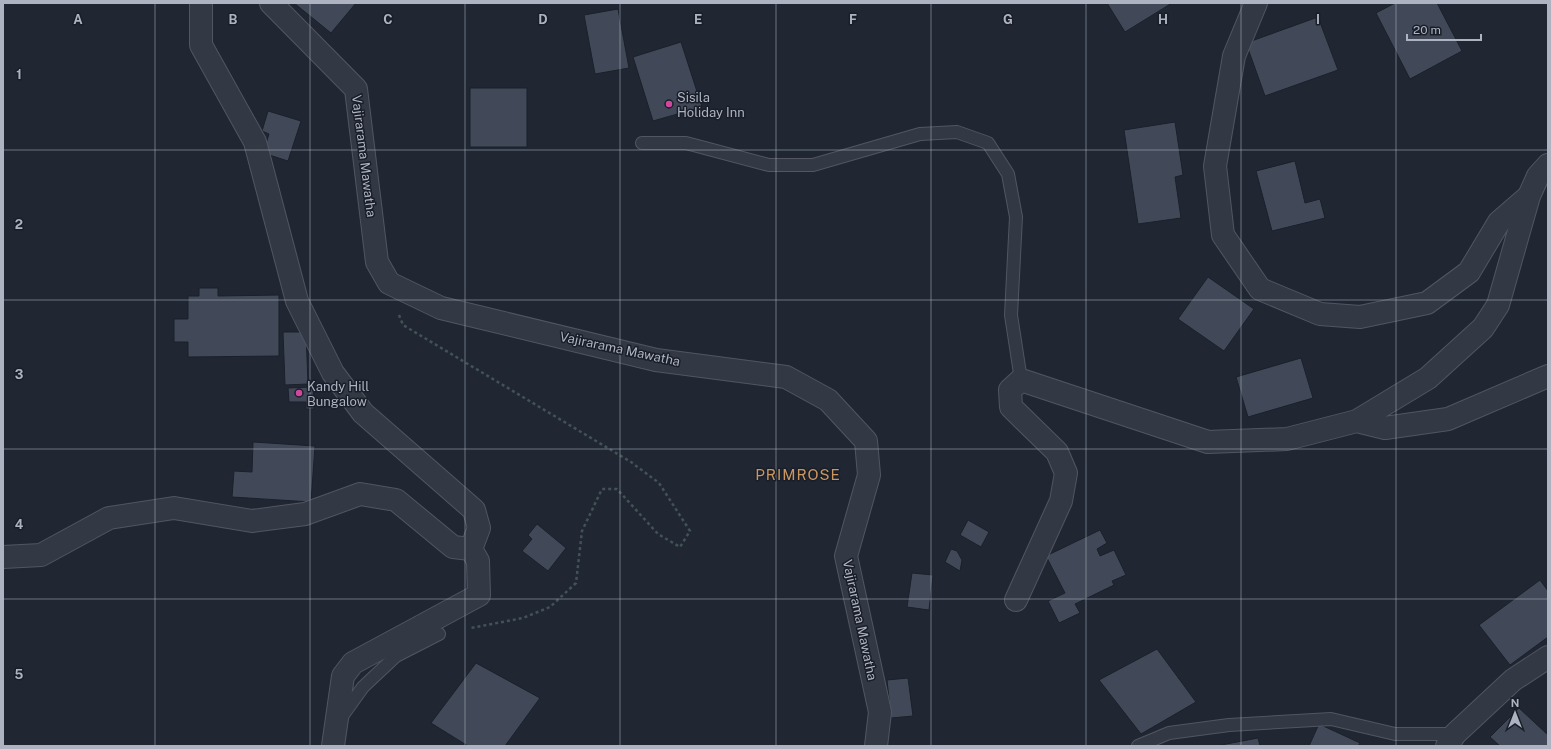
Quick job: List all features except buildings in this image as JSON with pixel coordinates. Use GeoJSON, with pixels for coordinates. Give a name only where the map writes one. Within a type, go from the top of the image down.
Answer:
{"type":"FeatureCollection","features":[{"type":"Feature","properties":{"kind":"street"},"geometry":{"type":"LineString","coordinates":[[201,3],[201,46],[254,142],[297,301],[333,373],[363,413],[474,510],[479,528],[471,549]]}},
{"type":"Feature","properties":{"kind":"street","name":"Vajirarama Mawatha"},"geometry":{"type":"LineString","coordinates":[[271,3],[356,89],[377,262],[389,283],[441,308],[648,358],[786,377],[828,400],[866,441],[869,475],[846,556],[880,712],[876,746]]}},
{"type":"Feature","properties":{"kind":"street"},"geometry":{"type":"LineString","coordinates":[[1256,3],[1234,56],[1215,166],[1222,235],[1260,289],[1320,314],[1360,317],[1427,303],[1469,272],[1499,222],[1529,196]]}},
{"type":"Feature","properties":{"kind":"street"},"geometry":{"type":"LineString","coordinates":[[1016,600],[1061,501],[1066,473],[1057,452],[1011,407],[1010,390],[1021,380],[1208,442],[1286,439],[1358,421],[1428,378],[1483,328],[1498,305],[1529,196],[1538,176],[1548,165]]}},
{"type":"Feature","properties":{"kind":"street"},"geometry":{"type":"LineString","coordinates":[[1358,421],[1385,428],[1448,419],[1548,376]]}},
{"type":"Feature","properties":{"kind":"street"},"geometry":{"type":"LineString","coordinates":[[3,557],[41,556],[109,518],[174,508],[252,521],[305,514],[360,494],[396,500],[453,547],[471,549]]}},
{"type":"Feature","properties":{"kind":"street"},"geometry":{"type":"LineString","coordinates":[[334,736],[343,676],[353,663],[479,595],[478,561],[471,549]]}},
{"type":"Feature","properties":{"kind":"street"},"geometry":{"type":"LineString","coordinates":[[1451,740],[1513,680],[1548,657]]}},
{"type":"Feature","properties":{"kind":"lane"},"geometry":{"type":"LineString","coordinates":[[642,143],[686,143],[769,165],[813,165],[920,134],[957,132],[988,144],[1008,174],[1016,217],[1011,315],[1021,380]]}},
{"type":"Feature","properties":{"kind":"lane"},"geometry":{"type":"LineString","coordinates":[[334,736],[363,687],[396,656],[439,634]]}},
{"type":"Feature","properties":{"kind":"lane"},"geometry":{"type":"LineString","coordinates":[[1138,746],[1169,733],[1229,725],[1331,719],[1395,734],[1451,740]]}},
{"type":"Feature","properties":{"kind":"path"},"geometry":{"type":"LineString","coordinates":[[389,283],[402,325],[631,462],[659,483],[690,531],[680,547],[658,534],[617,488],[602,489],[582,531],[576,583],[550,607],[523,618],[439,634]]}},
{"type":"Feature","properties":{"kind":"place","name":"Sisila Holiday Inn"},"geometry":{"type":"Point","coordinates":[669,104]}},
{"type":"Feature","properties":{"kind":"place","name":"Kandy Hill Bungalow"},"geometry":{"type":"Point","coordinates":[299,393]}},
{"type":"Feature","properties":{"kind":"district","name":"PRIMROSE"},"geometry":{"type":"Point","coordinates":[798,474]}}]}
